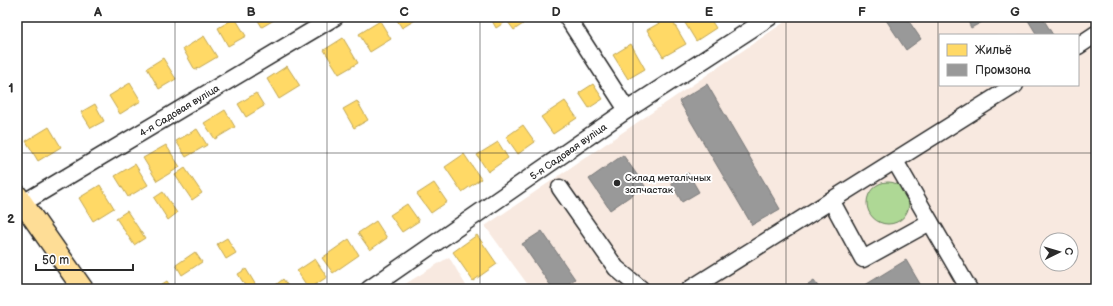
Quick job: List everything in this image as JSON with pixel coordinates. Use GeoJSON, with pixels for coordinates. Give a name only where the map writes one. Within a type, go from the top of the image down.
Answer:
{"type":"FeatureCollection","features":[{"type":"Feature","properties":{"kind":"main road"},"geometry":{"type":"LineString","coordinates":[[20,199],[83,289]]}},
{"type":"Feature","properties":{"kind":"street","name":"4-я Садовая вуліца"},"geometry":{"type":"LineString","coordinates":[[20,199],[335,17]]}},
{"type":"Feature","properties":{"kind":"street"},"geometry":{"type":"LineString","coordinates":[[568,17],[627,110]]}},
{"type":"Feature","properties":{"kind":"street","name":"5-я Садовая вуліца"},"geometry":{"type":"LineString","coordinates":[[369,289],[627,110],[770,17]]}},
{"type":"Feature","properties":{"kind":"street"},"geometry":{"type":"LineString","coordinates":[[1079,45],[1096,34]]}},
{"type":"Feature","properties":{"kind":"street"},"geometry":{"type":"LineString","coordinates":[[694,288],[1013,86]]}},
{"type":"Feature","properties":{"kind":"street"},"geometry":{"type":"LineString","coordinates":[[895,160],[968,289]]}},
{"type":"Feature","properties":{"kind":"street"},"geometry":{"type":"LineString","coordinates":[[560,188],[616,268],[641,289]]}},
{"type":"Feature","properties":{"kind":"street"},"geometry":{"type":"LineString","coordinates":[[831,200],[863,259],[930,222]]}},
{"type":"Feature","properties":{"kind":"shaded area"},"geometry":{"type":"Polygon","coordinates":[[[792,17],[1096,17],[1096,289],[531,289],[485,226],[792,17]]]}},
{"type":"Feature","properties":{"kind":"shaded area"},"geometry":{"type":"Polygon","coordinates":[[[449,257],[468,289],[397,289],[449,257]]]}},
{"type":"Feature","properties":{"kind":"green space"},"geometry":{"type":"Polygon","coordinates":[[[888,182],[903,188],[909,203],[903,218],[888,224],[873,218],[867,203],[873,188],[888,182]]]}},
{"type":"Feature","properties":{"kind":"building: Жильё"},"geometry":{"type":"Polygon","coordinates":[[[256,17],[279,17],[262,27],[256,17]]]}},
{"type":"Feature","properties":{"kind":"building: Жильё"},"geometry":{"type":"Polygon","coordinates":[[[395,17],[415,17],[417,19],[402,28],[395,17]]]}},
{"type":"Feature","properties":{"kind":"building: Жильё"},"geometry":{"type":"Polygon","coordinates":[[[490,17],[513,17],[496,28],[490,17]]]}},
{"type":"Feature","properties":{"kind":"building: Жильё"},"geometry":{"type":"Polygon","coordinates":[[[516,17],[523,24],[514,30],[508,22],[516,17]]]}},
{"type":"Feature","properties":{"kind":"building: Жильё"},"geometry":{"type":"Polygon","coordinates":[[[670,17],[686,44],[663,57],[647,30],[670,17]]]}},
{"type":"Feature","properties":{"kind":"building: Жильё"},"geometry":{"type":"Polygon","coordinates":[[[695,17],[709,17],[716,28],[696,41],[685,23],[695,17]]]}},
{"type":"Feature","properties":{"kind":"building: Жильё"},"geometry":{"type":"Polygon","coordinates":[[[235,18],[246,36],[228,46],[218,28],[235,18]]]}},
{"type":"Feature","properties":{"kind":"building: Жильё"},"geometry":{"type":"Polygon","coordinates":[[[380,21],[391,39],[370,52],[359,34],[380,21]]]}},
{"type":"Feature","properties":{"kind":"building: Жильё"},"geometry":{"type":"Polygon","coordinates":[[[204,36],[217,57],[195,70],[183,49],[204,36]]]}},
{"type":"Feature","properties":{"kind":"building: Жильё"},"geometry":{"type":"Polygon","coordinates":[[[343,38],[358,63],[339,74],[324,50],[343,38]]]}},
{"type":"Feature","properties":{"kind":"building: Жильё"},"geometry":{"type":"Polygon","coordinates":[[[631,44],[645,69],[628,79],[613,55],[631,44]]]}},
{"type":"Feature","properties":{"kind":"building: Жильё"},"geometry":{"type":"Polygon","coordinates":[[[163,58],[176,79],[159,89],[147,68],[163,58]]]}},
{"type":"Feature","properties":{"kind":"building: Жильё"},"geometry":{"type":"Polygon","coordinates":[[[287,66],[300,86],[279,99],[267,79],[287,66]]]}},
{"type":"Feature","properties":{"kind":"building: Жильё"},"geometry":{"type":"Polygon","coordinates":[[[130,83],[141,101],[120,114],[109,96],[130,83]]]}},
{"type":"Feature","properties":{"kind":"building: Жильё"},"geometry":{"type":"Polygon","coordinates":[[[593,84],[603,99],[589,108],[579,93],[593,84]]]}},
{"type":"Feature","properties":{"kind":"building: Жильё"},"geometry":{"type":"Polygon","coordinates":[[[256,93],[264,106],[246,117],[238,104],[256,93]]]}},
{"type":"Feature","properties":{"kind":"building: Жильё"},"geometry":{"type":"Polygon","coordinates":[[[357,101],[368,120],[354,128],[343,109],[357,101]]]}},
{"type":"Feature","properties":{"kind":"building: Жильё"},"geometry":{"type":"Polygon","coordinates":[[[565,101],[577,118],[553,134],[541,117],[565,101]]]}},
{"type":"Feature","properties":{"kind":"building: Жильё"},"geometry":{"type":"Polygon","coordinates":[[[95,104],[104,121],[91,128],[81,112],[95,104]]]}},
{"type":"Feature","properties":{"kind":"building: Жильё"},"geometry":{"type":"Polygon","coordinates":[[[225,110],[235,127],[215,139],[204,123],[225,110]]]}},
{"type":"Feature","properties":{"kind":"building: Жильё"},"geometry":{"type":"Polygon","coordinates":[[[523,125],[535,142],[518,154],[506,137],[523,125]]]}},
{"type":"Feature","properties":{"kind":"building: Жильё"},"geometry":{"type":"Polygon","coordinates":[[[49,127],[61,147],[38,161],[26,141],[49,127]]]}},
{"type":"Feature","properties":{"kind":"building: Жильё"},"geometry":{"type":"Polygon","coordinates":[[[197,129],[207,145],[186,157],[176,141],[197,129]]]}},
{"type":"Feature","properties":{"kind":"building: Жильё"},"geometry":{"type":"Polygon","coordinates":[[[498,142],[508,158],[488,172],[477,155],[498,142]]]}},
{"type":"Feature","properties":{"kind":"building: Жильё"},"geometry":{"type":"Polygon","coordinates":[[[166,145],[180,167],[157,181],[143,158],[166,145]]]}},
{"type":"Feature","properties":{"kind":"building: Жильё"},"geometry":{"type":"Polygon","coordinates":[[[464,154],[481,179],[462,192],[445,167],[464,154]]]}},
{"type":"Feature","properties":{"kind":"building: Жильё"},"geometry":{"type":"Polygon","coordinates":[[[135,164],[148,185],[128,197],[115,176],[135,164]]]}},
{"type":"Feature","properties":{"kind":"building: Жильё"},"geometry":{"type":"Polygon","coordinates":[[[185,168],[202,193],[192,200],[175,175],[185,168]]]}},
{"type":"Feature","properties":{"kind":"building: Жильё"},"geometry":{"type":"Polygon","coordinates":[[[434,183],[447,202],[431,213],[417,194],[434,183]]]}},
{"type":"Feature","properties":{"kind":"building: Жильё"},"geometry":{"type":"Polygon","coordinates":[[[100,185],[114,208],[93,221],[79,198],[100,185]]]}},
{"type":"Feature","properties":{"kind":"building: Жильё"},"geometry":{"type":"Polygon","coordinates":[[[163,192],[177,213],[168,220],[154,198],[163,192]]]}},
{"type":"Feature","properties":{"kind":"building: Жильё"},"geometry":{"type":"Polygon","coordinates":[[[407,204],[419,221],[402,232],[390,215],[407,204]]]}},
{"type":"Feature","properties":{"kind":"building: Жильё"},"geometry":{"type":"Polygon","coordinates":[[[127,211],[145,238],[134,245],[116,218],[127,211]]]}},
{"type":"Feature","properties":{"kind":"building: Жильё"},"geometry":{"type":"Polygon","coordinates":[[[376,221],[387,238],[370,250],[358,233],[376,221]]]}},
{"type":"Feature","properties":{"kind":"building: Жильё"},"geometry":{"type":"Polygon","coordinates":[[[477,235],[497,264],[473,281],[453,252],[477,235]]]}},
{"type":"Feature","properties":{"kind":"building: Жильё"},"geometry":{"type":"Polygon","coordinates":[[[227,238],[236,253],[226,259],[217,244],[227,238]]]}},
{"type":"Feature","properties":{"kind":"building: Жильё"},"geometry":{"type":"Polygon","coordinates":[[[349,239],[359,255],[333,273],[322,258],[349,239]]]}},
{"type":"Feature","properties":{"kind":"building: Жильё"},"geometry":{"type":"Polygon","coordinates":[[[195,252],[202,262],[182,275],[176,265],[195,252]]]}},
{"type":"Feature","properties":{"kind":"building: Жильё"},"geometry":{"type":"Polygon","coordinates":[[[315,259],[327,277],[309,289],[297,271],[315,259]]]}},
{"type":"Feature","properties":{"kind":"building: Жильё"},"geometry":{"type":"Polygon","coordinates":[[[246,269],[257,287],[255,289],[247,289],[238,274],[246,269]]]}},
{"type":"Feature","properties":{"kind":"building: Жильё"},"geometry":{"type":"Polygon","coordinates":[[[283,279],[290,289],[271,289],[283,279]]]}},
{"type":"Feature","properties":{"kind":"building: Жильё"},"geometry":{"type":"Polygon","coordinates":[[[167,281],[172,289],[161,289],[159,286],[167,281]]]}},
{"type":"Feature","properties":{"kind":"building: Промзона"},"geometry":{"type":"Polygon","coordinates":[[[884,17],[906,17],[921,39],[906,50],[884,17]]]}},
{"type":"Feature","properties":{"kind":"building: Промзона"},"geometry":{"type":"Polygon","coordinates":[[[970,17],[979,17],[982,22],[971,28],[967,19],[970,17]]]}},
{"type":"Feature","properties":{"kind":"building: Промзона"},"geometry":{"type":"Polygon","coordinates":[[[1026,17],[1042,17],[1052,34],[1036,34],[1026,17]]]}},
{"type":"Feature","properties":{"kind":"building: Промзона"},"geometry":{"type":"Polygon","coordinates":[[[707,84],[780,209],[752,225],[679,101],[707,84]]]}},
{"type":"Feature","properties":{"kind":"building: Промзона","name":"Склад металічных запчастак"},"geometry":{"type":"Polygon","coordinates":[[[623,155],[645,186],[610,210],[589,179],[623,155]]]}},
{"type":"Feature","properties":{"kind":"building: Промзона"},"geometry":{"type":"Polygon","coordinates":[[[688,173],[699,192],[682,202],[671,183],[688,173]]]}},
{"type":"Feature","properties":{"kind":"building: Промзона"},"geometry":{"type":"Polygon","coordinates":[[[542,231],[575,279],[561,289],[553,289],[522,244],[542,231]]]}},
{"type":"Feature","properties":{"kind":"building: Промзона"},"geometry":{"type":"Polygon","coordinates":[[[906,260],[923,289],[863,289],[862,287],[906,260]]]}},
{"type":"Feature","properties":{"kind":"building: Промзона"},"geometry":{"type":"Polygon","coordinates":[[[814,281],[820,289],[802,289],[814,281]]]}},
{"type":"Feature","properties":{"kind":"place","name":"Склад металічных запчастак"},"geometry":{"type":"Point","coordinates":[617,183]}}]}
